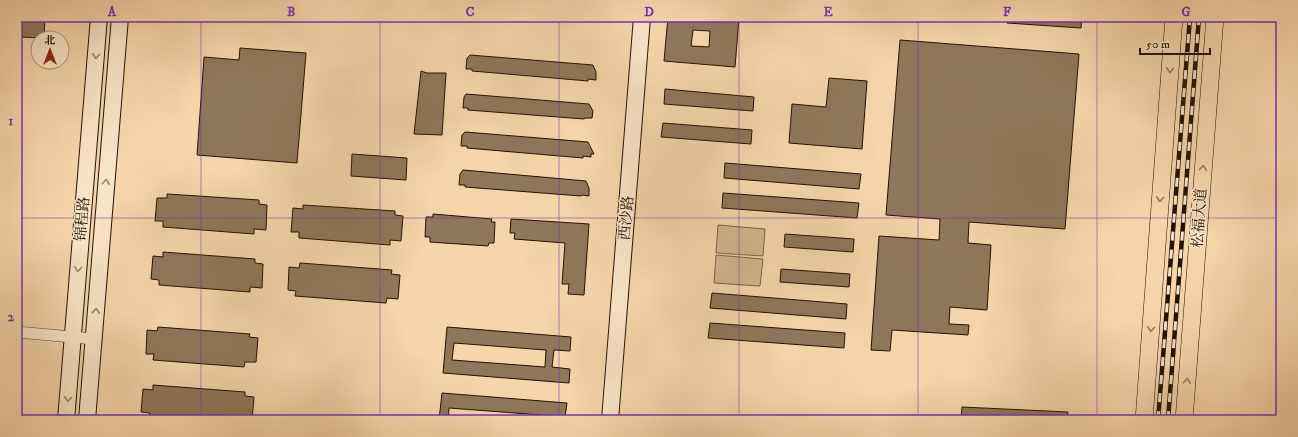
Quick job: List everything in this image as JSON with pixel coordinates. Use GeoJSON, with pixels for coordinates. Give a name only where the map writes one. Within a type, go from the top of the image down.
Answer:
{"type":"FeatureCollection","features":[{"type":"Feature","properties":{"kind":"main road","name":"锦程路"},"geometry":{"type":"LineString","coordinates":[[66,420],[99,17]]}},
{"type":"Feature","properties":{"kind":"main road","name":"锦程路"},"geometry":{"type":"LineString","coordinates":[[87,420],[120,17]]}},
{"type":"Feature","properties":{"kind":"main road","name":"西沙路"},"geometry":{"type":"LineString","coordinates":[[610,420],[642,17]]}},
{"type":"Feature","properties":{"kind":"main road"},"geometry":{"type":"LineString","coordinates":[[1144,420],[1174,17]]}},
{"type":"Feature","properties":{"kind":"main road","name":"松福大道"},"geometry":{"type":"LineString","coordinates":[[1184,420],[1215,17]]}},
{"type":"Feature","properties":{"kind":"street"},"geometry":{"type":"LineString","coordinates":[[17,332],[94,338]]}},
{"type":"Feature","properties":{"kind":"shaded area"},"geometry":{"type":"Polygon","coordinates":[[[718,225],[765,229],[763,256],[716,253],[718,225]]]}},
{"type":"Feature","properties":{"kind":"shaded area"},"geometry":{"type":"Polygon","coordinates":[[[716,255],[763,259],[760,286],[714,283],[716,255]]]}},
{"type":"Feature","properties":{"kind":"building"},"geometry":{"type":"Polygon","coordinates":[[[17,17],[45,17],[44,30],[30,30],[30,37],[17,37],[17,17]]]}},
{"type":"Feature","properties":{"kind":"building"},"geometry":{"type":"Polygon","coordinates":[[[668,17],[739,18],[735,67],[664,61],[668,17]],[[693,30],[691,46],[709,47],[710,31],[693,30]]]}},
{"type":"Feature","properties":{"kind":"building"},"geometry":{"type":"Polygon","coordinates":[[[1007,17],[1082,17],[1081,28],[1007,23],[1007,17]]]}},
{"type":"Feature","properties":{"kind":"building"},"geometry":{"type":"Polygon","coordinates":[[[900,40],[1079,54],[1065,229],[969,222],[968,243],[991,245],[987,310],[950,307],[949,324],[969,325],[968,335],[892,330],[890,351],[871,350],[879,236],[939,240],[940,219],[886,215],[900,40]]]}},
{"type":"Feature","properties":{"kind":"building"},"geometry":{"type":"Polygon","coordinates":[[[240,48],[306,53],[297,163],[197,155],[204,57],[239,60],[240,48]]]}},
{"type":"Feature","properties":{"kind":"building"},"geometry":{"type":"Polygon","coordinates":[[[470,55],[593,65],[596,72],[596,80],[588,79],[588,81],[472,71],[472,69],[466,69],[467,58],[470,55]]]}},
{"type":"Feature","properties":{"kind":"building"},"geometry":{"type":"Polygon","coordinates":[[[421,71],[427,73],[446,73],[442,135],[414,134],[421,71]]]}},
{"type":"Feature","properties":{"kind":"building"},"geometry":{"type":"Polygon","coordinates":[[[829,78],[867,81],[862,149],[789,143],[792,104],[826,107],[829,78]]]}},
{"type":"Feature","properties":{"kind":"building"},"geometry":{"type":"Polygon","coordinates":[[[665,89],[754,97],[753,111],[664,104],[665,89]]]}},
{"type":"Feature","properties":{"kind":"building"},"geometry":{"type":"Polygon","coordinates":[[[466,94],[589,104],[593,111],[592,118],[584,119],[468,110],[468,108],[463,108],[464,97],[466,94]]]}},
{"type":"Feature","properties":{"kind":"building"},"geometry":{"type":"Polygon","coordinates":[[[663,123],[752,130],[751,144],[661,137],[663,123]]]}},
{"type":"Feature","properties":{"kind":"building"},"geometry":{"type":"Polygon","coordinates":[[[465,132],[588,142],[594,154],[591,154],[591,157],[583,156],[583,158],[467,148],[467,146],[461,146],[462,135],[465,132]]]}},
{"type":"Feature","properties":{"kind":"building"},"geometry":{"type":"Polygon","coordinates":[[[352,154],[407,158],[406,180],[351,176],[352,154]]]}},
{"type":"Feature","properties":{"kind":"building"},"geometry":{"type":"Polygon","coordinates":[[[725,163],[861,174],[859,189],[724,178],[725,163]]]}},
{"type":"Feature","properties":{"kind":"building"},"geometry":{"type":"Polygon","coordinates":[[[463,170],[586,181],[589,188],[589,196],[465,187],[465,185],[459,185],[460,174],[463,170]]]}},
{"type":"Feature","properties":{"kind":"building"},"geometry":{"type":"Polygon","coordinates":[[[723,193],[859,203],[857,218],[722,208],[723,193]]]}},
{"type":"Feature","properties":{"kind":"building"},"geometry":{"type":"Polygon","coordinates":[[[167,194],[259,200],[259,204],[267,205],[266,230],[254,229],[254,234],[163,227],[163,221],[155,221],[157,198],[167,198],[167,194]]]}},
{"type":"Feature","properties":{"kind":"building"},"geometry":{"type":"Polygon","coordinates":[[[303,205],[395,211],[395,215],[403,216],[401,241],[390,240],[390,245],[299,238],[299,232],[291,232],[293,208],[303,209],[303,205]]]}},
{"type":"Feature","properties":{"kind":"building"},"geometry":{"type":"Polygon","coordinates":[[[433,214],[492,219],[491,222],[495,222],[494,243],[489,243],[488,246],[430,242],[430,237],[425,237],[426,217],[433,217],[433,214]]]}},
{"type":"Feature","properties":{"kind":"building"},"geometry":{"type":"Polygon","coordinates":[[[511,219],[589,224],[584,295],[568,294],[569,284],[562,284],[565,243],[514,239],[515,233],[510,233],[511,219]]]}},
{"type":"Feature","properties":{"kind":"building"},"geometry":{"type":"Polygon","coordinates":[[[785,234],[854,239],[853,252],[784,247],[785,234]]]}},
{"type":"Feature","properties":{"kind":"building"},"geometry":{"type":"Polygon","coordinates":[[[163,252],[255,259],[255,263],[263,264],[262,288],[250,287],[250,292],[159,285],[159,280],[151,279],[153,256],[163,257],[163,252]]]}},
{"type":"Feature","properties":{"kind":"building"},"geometry":{"type":"Polygon","coordinates":[[[300,263],[392,270],[391,274],[400,275],[398,299],[387,298],[386,303],[295,296],[296,291],[288,290],[289,267],[299,268],[300,263]]]}},
{"type":"Feature","properties":{"kind":"building"},"geometry":{"type":"Polygon","coordinates":[[[781,269],[850,274],[849,287],[780,282],[781,269]]]}},
{"type":"Feature","properties":{"kind":"building"},"geometry":{"type":"Polygon","coordinates":[[[712,293],[847,304],[846,319],[710,308],[712,293]]]}},
{"type":"Feature","properties":{"kind":"building"},"geometry":{"type":"Polygon","coordinates":[[[710,323],[845,333],[844,348],[708,338],[710,323]]]}},
{"type":"Feature","properties":{"kind":"building"},"geometry":{"type":"Polygon","coordinates":[[[158,327],[250,334],[249,337],[258,338],[256,362],[245,362],[244,367],[153,360],[154,354],[146,354],[147,330],[157,331],[158,327]]]}},
{"type":"Feature","properties":{"kind":"building"},"geometry":{"type":"Polygon","coordinates":[[[447,327],[571,337],[570,351],[554,350],[552,367],[570,369],[569,383],[443,373],[447,327]],[[454,343],[452,360],[545,367],[546,350],[454,343]]]}},
{"type":"Feature","properties":{"kind":"building"},"geometry":{"type":"Polygon","coordinates":[[[153,385],[245,392],[245,396],[254,397],[252,420],[149,419],[150,413],[141,412],[143,389],[153,390],[153,385]]]}},
{"type":"Feature","properties":{"kind":"building"},"geometry":{"type":"Polygon","coordinates":[[[442,393],[567,403],[565,417],[549,415],[549,420],[541,420],[541,415],[449,408],[448,420],[439,420],[442,393]]]}},
{"type":"Feature","properties":{"kind":"building"},"geometry":{"type":"Polygon","coordinates":[[[962,407],[1068,412],[1067,420],[961,420],[962,407]]]}},
{"type":"Feature","properties":{"kind":"railway"},"geometry":{"type":"LineString","coordinates":[[1158,420],[1190,17]]}},
{"type":"Feature","properties":{"kind":"railway"},"geometry":{"type":"LineString","coordinates":[[1168,420],[1199,17]]}}]}
